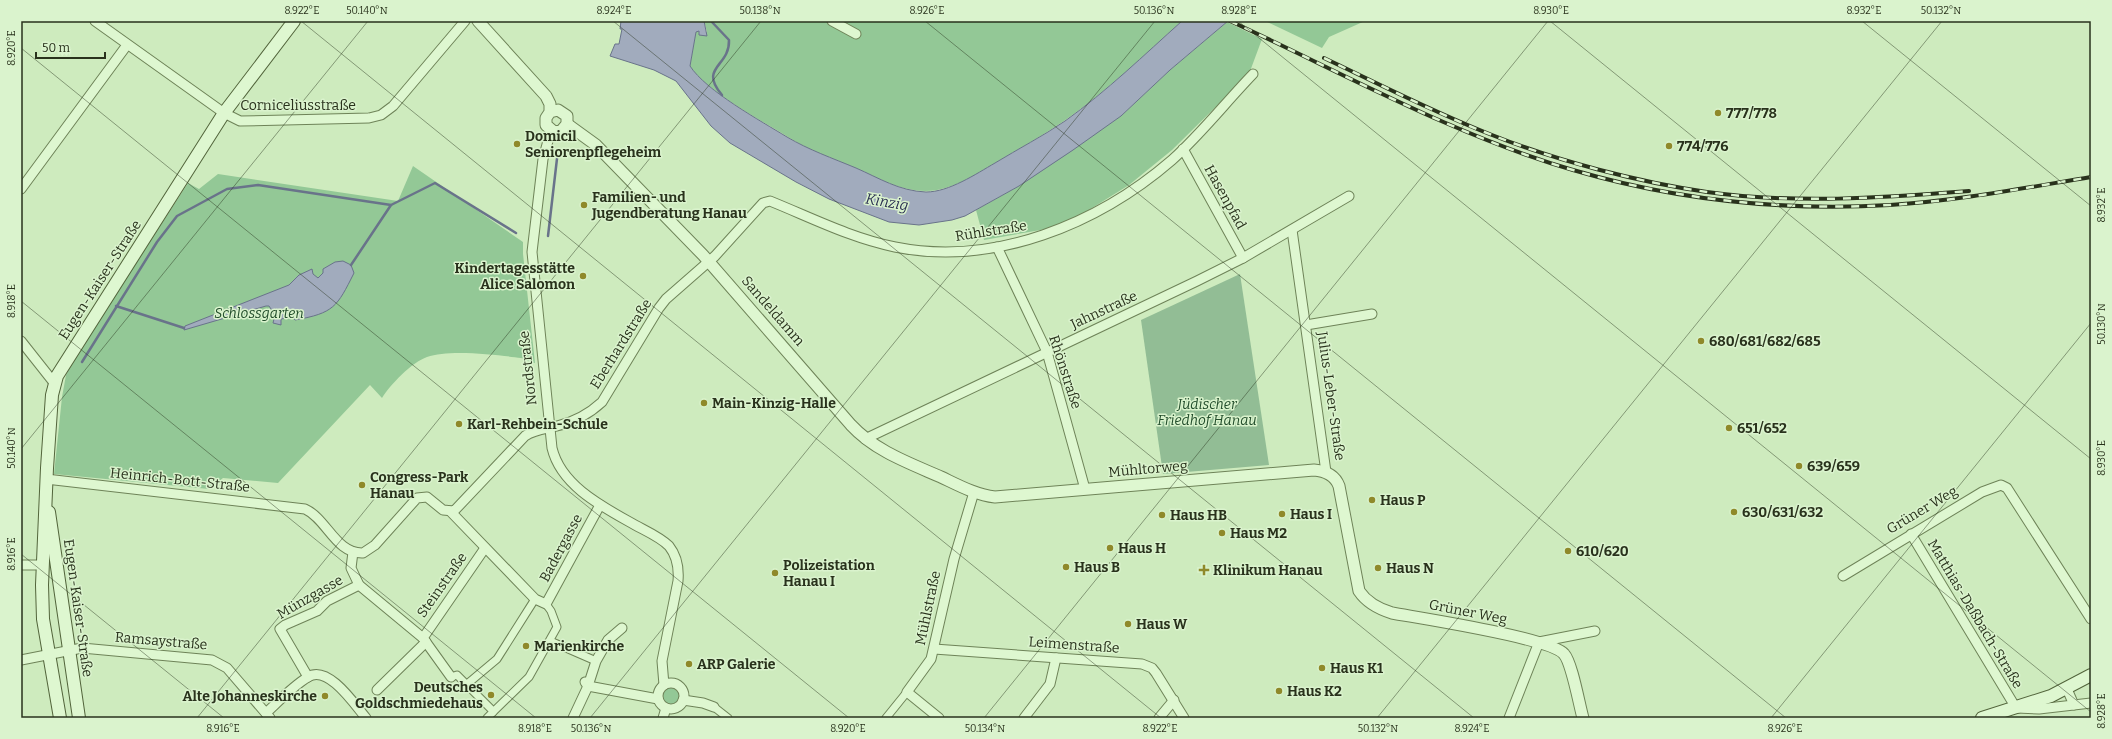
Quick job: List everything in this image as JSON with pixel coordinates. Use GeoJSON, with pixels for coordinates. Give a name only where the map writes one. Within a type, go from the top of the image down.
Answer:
{"type":"FeatureCollection","features":[{"type":"Feature","properties":{"kind":"main road","name":"Eugen-Kaiser-Straße"},"geometry":{"type":"LineString","coordinates":[[60,718],[43,619],[42,565],[52,395],[57,376],[71,351],[224,113],[294,21]]}},
{"type":"Feature","properties":{"kind":"main road","name":"Eugen-Kaiser-Straße"},"geometry":{"type":"LineString","coordinates":[[46,479],[79,718]]}},
{"type":"Feature","properties":{"kind":"main road"},"geometry":{"type":"LineString","coordinates":[[1982,718],[2016,708],[2067,689],[2091,675]]}},
{"type":"Feature","properties":{"kind":"street","name":"Corniceliusstraße"},"geometry":{"type":"LineString","coordinates":[[96,21],[127,45],[224,113],[240,121],[369,118],[381,116],[393,106],[465,21]]}},
{"type":"Feature","properties":{"kind":"street","name":"Nordstraße"},"geometry":{"type":"LineString","coordinates":[[478,21],[546,96],[550,104],[550,112],[546,122],[551,130],[544,159],[532,252],[554,454],[560,468],[581,490],[600,505],[653,534],[668,545],[675,557],[679,573],[662,661],[664,685]]}},
{"type":"Feature","properties":{"kind":"street"},"geometry":{"type":"LineString","coordinates":[[832,21],[856,34]]}},
{"type":"Feature","properties":{"kind":"street"},"geometry":{"type":"LineString","coordinates":[[21,189],[127,45]]}},
{"type":"Feature","properties":{"kind":"street","name":"Rühlstraße"},"geometry":{"type":"LineString","coordinates":[[710,262],[758,206],[767,201],[855,237],[896,247],[947,252],[997,247],[1047,235],[1077,222],[1127,192],[1171,160],[1253,74]]}},
{"type":"Feature","properties":{"kind":"street"},"geometry":{"type":"LineString","coordinates":[[550,112],[562,111],[567,116],[567,124],[561,131],[551,130]]}},
{"type":"Feature","properties":{"kind":"street","name":"Sandeldamm"},"geometry":{"type":"LineString","coordinates":[[567,124],[596,145],[710,262],[851,425],[865,439],[895,457],[974,492]]}},
{"type":"Feature","properties":{"kind":"street","name":"Hasenpfad"},"geometry":{"type":"LineString","coordinates":[[1183,149],[1243,258]]}},
{"type":"Feature","properties":{"kind":"street","name":"Jahnstraße"},"geometry":{"type":"LineString","coordinates":[[865,439],[1243,258],[1349,196]]}},
{"type":"Feature","properties":{"kind":"street","name":"Julius-Leber-Straße"},"geometry":{"type":"LineString","coordinates":[[1292,230],[1326,472],[1335,478],[1339,486],[1359,591],[1372,604],[1392,613]]}},
{"type":"Feature","properties":{"kind":"street","name":"Rhönstraße"},"geometry":{"type":"LineString","coordinates":[[997,247],[1047,352],[1085,489]]}},
{"type":"Feature","properties":{"kind":"street","name":"Eberhardstraße"},"geometry":{"type":"LineString","coordinates":[[451,512],[458,507],[525,436],[538,429],[550,428],[574,422],[602,402],[659,308],[669,296],[710,262]]}},
{"type":"Feature","properties":{"kind":"street"},"geometry":{"type":"LineString","coordinates":[[1306,325],[1372,314]]}},
{"type":"Feature","properties":{"kind":"street"},"geometry":{"type":"LineString","coordinates":[[21,341],[55,384]]}},
{"type":"Feature","properties":{"kind":"street","name":"Mühltorweg"},"geometry":{"type":"LineString","coordinates":[[974,492],[999,497],[1314,470],[1326,472]]}},
{"type":"Feature","properties":{"kind":"street","name":"Heinrich-Bott-Straße"},"geometry":{"type":"LineString","coordinates":[[46,479],[296,507],[311,511],[322,520],[341,544],[353,552]]}},
{"type":"Feature","properties":{"kind":"street","name":"Grüner Weg"},"geometry":{"type":"LineString","coordinates":[[1843,576],[1995,485],[2004,485],[2091,618]]}},
{"type":"Feature","properties":{"kind":"street","name":"Mühlstraße"},"geometry":{"type":"LineString","coordinates":[[886,718],[927,666],[934,649],[952,564],[974,492]]}},
{"type":"Feature","properties":{"kind":"street"},"geometry":{"type":"LineString","coordinates":[[487,718],[529,677],[557,627],[551,611],[546,604],[535,599],[451,512],[443,510],[427,497],[418,498],[367,552],[353,552],[351,568],[359,585],[425,640],[450,677],[457,675],[493,712]]}},
{"type":"Feature","properties":{"kind":"street","name":"Badergasse"},"geometry":{"type":"LineString","coordinates":[[546,604],[600,505]]}},
{"type":"Feature","properties":{"kind":"street","name":"Matthias-Daßbach-Straße"},"geometry":{"type":"LineString","coordinates":[[1911,534],[2016,708]]}},
{"type":"Feature","properties":{"kind":"street","name":"Steinstraße"},"geometry":{"type":"LineString","coordinates":[[377,690],[425,640],[485,548]]}},
{"type":"Feature","properties":{"kind":"street"},"geometry":{"type":"LineString","coordinates":[[21,565],[42,565]]}},
{"type":"Feature","properties":{"kind":"street","name":"Münzgasse"},"geometry":{"type":"LineString","coordinates":[[308,677],[280,629],[285,624],[317,611],[326,601],[359,585]]}},
{"type":"Feature","properties":{"kind":"street"},"geometry":{"type":"LineString","coordinates":[[466,685],[497,659],[535,599]]}},
{"type":"Feature","properties":{"kind":"street","name":"Grüner Weg"},"geometry":{"type":"LineString","coordinates":[[1392,613],[1539,642],[1560,650],[1568,662],[1583,718]]}},
{"type":"Feature","properties":{"kind":"street"},"geometry":{"type":"LineString","coordinates":[[573,718],[596,661],[608,640],[622,628]]}},
{"type":"Feature","properties":{"kind":"street","name":"Grüner Weg"},"geometry":{"type":"LineString","coordinates":[[1539,642],[1595,631]]}},
{"type":"Feature","properties":{"kind":"street"},"geometry":{"type":"LineString","coordinates":[[550,641],[596,661]]}},
{"type":"Feature","properties":{"kind":"street"},"geometry":{"type":"LineString","coordinates":[[1509,718],[1539,642]]}},
{"type":"Feature","properties":{"kind":"street","name":"Ramsaystraße"},"geometry":{"type":"LineString","coordinates":[[21,660],[69,650],[87,648],[188,657],[219,662],[227,668],[268,716]]}},
{"type":"Feature","properties":{"kind":"street","name":"Leimenstraße"},"geometry":{"type":"LineString","coordinates":[[934,649],[1147,666],[1156,673],[1184,718]]}},
{"type":"Feature","properties":{"kind":"street"},"geometry":{"type":"LineString","coordinates":[[1024,718],[1050,684],[1056,658]]}},
{"type":"Feature","properties":{"kind":"street"},"geometry":{"type":"LineString","coordinates":[[268,716],[308,677],[319,675],[336,682],[366,718]]}},
{"type":"Feature","properties":{"kind":"street"},"geometry":{"type":"LineString","coordinates":[[586,683],[658,699],[666,708]]}},
{"type":"Feature","properties":{"kind":"street"},"geometry":{"type":"LineString","coordinates":[[658,699],[658,693],[664,685],[671,683],[679,686],[683,692],[683,700],[678,707],[666,708]]}},
{"type":"Feature","properties":{"kind":"street"},"geometry":{"type":"LineString","coordinates":[[2067,689],[2074,705]]}},
{"type":"Feature","properties":{"kind":"street"},"geometry":{"type":"LineString","coordinates":[[907,692],[939,718]]}},
{"type":"Feature","properties":{"kind":"street"},"geometry":{"type":"LineString","coordinates":[[683,700],[703,703],[714,707],[728,718]]}},
{"type":"Feature","properties":{"kind":"street"},"geometry":{"type":"LineString","coordinates":[[1159,718],[1174,700]]}},
{"type":"Feature","properties":{"kind":"street"},"geometry":{"type":"LineString","coordinates":[[2016,708],[2040,709],[2091,703]]}},
{"type":"Feature","properties":{"kind":"street"},"geometry":{"type":"LineString","coordinates":[[664,718],[666,708]]}},
{"type":"Feature","properties":{"kind":"green space"},"geometry":{"type":"Polygon","coordinates":[[[704,21],[1182,21],[1110,86],[1064,121],[970,178],[945,188],[925,191],[903,188],[811,150],[735,105],[708,85],[690,66],[696,31],[707,32],[704,21]]]}},
{"type":"Feature","properties":{"kind":"green space"},"geometry":{"type":"Polygon","coordinates":[[[1265,21],[1365,21],[1329,37],[1322,48],[1265,21]]]}},
{"type":"Feature","properties":{"kind":"green space"},"geometry":{"type":"Polygon","coordinates":[[[1227,22],[1262,39],[1249,74],[1172,150],[1129,185],[1084,213],[1052,228],[984,240],[976,210],[1019,186],[1121,116],[1170,70],[1227,22]]]}},
{"type":"Feature","properties":{"kind":"green space","name":"Schlossgarten"},"geometry":{"type":"Polygon","coordinates":[[[413,166],[523,242],[535,363],[521,358],[474,353],[448,353],[427,357],[402,374],[382,398],[370,385],[278,483],[223,478],[209,489],[54,474],[62,397],[66,375],[76,356],[188,183],[199,189],[218,174],[398,201],[413,166]]]}},
{"type":"Feature","properties":{"kind":"green space","name":"Jüdischer Friedhof Hanau"},"geometry":{"type":"Polygon","coordinates":[[[1240,274],[1269,465],[1163,474],[1141,320],[1240,274]]]}},
{"type":"Feature","properties":{"kind":"green space"},"geometry":{"type":"Polygon","coordinates":[[[671,688],[677,690],[679,696],[677,702],[671,704],[665,702],[663,696],[665,690],[671,688]]]}},
{"type":"Feature","properties":{"kind":"water","name":"Kinzig"},"geometry":{"type":"Polygon","coordinates":[[[621,21],[704,21],[707,36],[699,35],[699,31],[696,32],[690,66],[708,85],[749,114],[804,146],[898,187],[926,192],[944,189],[962,182],[1065,121],[1110,85],[1182,21],[1228,21],[1170,70],[1121,116],[1019,186],[965,216],[952,220],[919,225],[889,222],[829,199],[796,182],[730,143],[711,126],[676,81],[654,70],[610,56],[615,44],[619,44],[622,29],[620,29],[621,21]]]}},
{"type":"Feature","properties":{"kind":"water"},"geometry":{"type":"Polygon","coordinates":[[[343,261],[351,265],[354,273],[338,301],[333,307],[326,311],[295,320],[293,317],[281,319],[281,325],[273,323],[275,315],[269,306],[266,306],[184,330],[185,326],[289,285],[299,275],[312,269],[313,274],[318,278],[323,273],[323,269],[335,262],[343,261]]]}},
{"type":"Feature","properties":{"kind":"waterway"},"geometry":{"type":"LineString","coordinates":[[711,21],[729,40],[728,49],[714,72],[713,78],[715,86],[722,95]]}},
{"type":"Feature","properties":{"kind":"waterway"},"geometry":{"type":"LineString","coordinates":[[548,236],[558,150]]}},
{"type":"Feature","properties":{"kind":"waterway"},"geometry":{"type":"LineString","coordinates":[[82,362],[157,242],[177,216],[227,189],[258,185],[391,205],[435,183],[516,233]]}},
{"type":"Feature","properties":{"kind":"waterway"},"geometry":{"type":"LineString","coordinates":[[351,265],[391,205]]}},
{"type":"Feature","properties":{"kind":"waterway"},"geometry":{"type":"LineString","coordinates":[[116,306],[184,328]]}},
{"type":"Feature","properties":{"kind":"railway"},"geometry":{"type":"LineString","coordinates":[[1230,21],[1399,102],[1485,139],[1528,156],[1573,170],[1651,189],[1690,196],[1770,204],[1810,206],[1890,205],[1990,194],[2091,177]]}},
{"type":"Feature","properties":{"kind":"railway"},"geometry":{"type":"LineString","coordinates":[[1324,58],[1449,117],[1517,145],[1598,170],[1653,183],[1740,196],[1805,199],[1870,198],[1969,191]]}},
{"type":"Feature","properties":{"kind":"place","name":"777/778"},"geometry":{"type":"Point","coordinates":[1718,113]}},
{"type":"Feature","properties":{"kind":"place","name":"Domicil Seniorenpflegeheim"},"geometry":{"type":"Point","coordinates":[517,144]}},
{"type":"Feature","properties":{"kind":"place","name":"774/776"},"geometry":{"type":"Point","coordinates":[1669,146]}},
{"type":"Feature","properties":{"kind":"place","name":"Familien- und Jugendberatung Hanau"},"geometry":{"type":"Point","coordinates":[584,205]}},
{"type":"Feature","properties":{"kind":"place","name":"Kindertagesstätte Alice Salomon"},"geometry":{"type":"Point","coordinates":[583,276]}},
{"type":"Feature","properties":{"kind":"place","name":"680/681/682/685"},"geometry":{"type":"Point","coordinates":[1701,341]}},
{"type":"Feature","properties":{"kind":"place","name":"Main-Kinzig-Halle"},"geometry":{"type":"Point","coordinates":[704,403]}},
{"type":"Feature","properties":{"kind":"place","name":"Karl-Rehbein-Schule"},"geometry":{"type":"Point","coordinates":[459,424]}},
{"type":"Feature","properties":{"kind":"place","name":"651/652"},"geometry":{"type":"Point","coordinates":[1729,428]}},
{"type":"Feature","properties":{"kind":"place","name":"639/659"},"geometry":{"type":"Point","coordinates":[1799,466]}},
{"type":"Feature","properties":{"kind":"place","name":"Congress-Park Hanau"},"geometry":{"type":"Point","coordinates":[362,485]}},
{"type":"Feature","properties":{"kind":"place","name":"Haus P"},"geometry":{"type":"Point","coordinates":[1372,500]}},
{"type":"Feature","properties":{"kind":"place","name":"630/631/632"},"geometry":{"type":"Point","coordinates":[1734,512]}},
{"type":"Feature","properties":{"kind":"place","name":"Haus I"},"geometry":{"type":"Point","coordinates":[1282,514]}},
{"type":"Feature","properties":{"kind":"place","name":"Haus HB"},"geometry":{"type":"Point","coordinates":[1162,515]}},
{"type":"Feature","properties":{"kind":"place","name":"Haus M2"},"geometry":{"type":"Point","coordinates":[1222,533]}},
{"type":"Feature","properties":{"kind":"place","name":"Haus H"},"geometry":{"type":"Point","coordinates":[1110,548]}},
{"type":"Feature","properties":{"kind":"place","name":"610/620"},"geometry":{"type":"Point","coordinates":[1568,551]}},
{"type":"Feature","properties":{"kind":"place","name":"Haus B"},"geometry":{"type":"Point","coordinates":[1066,567]}},
{"type":"Feature","properties":{"kind":"place","name":"Haus N"},"geometry":{"type":"Point","coordinates":[1378,568]}},
{"type":"Feature","properties":{"kind":"place","name":"Klinikum Hanau"},"geometry":{"type":"Point","coordinates":[1204,570]}},
{"type":"Feature","properties":{"kind":"place","name":"Polizeistation Hanau I"},"geometry":{"type":"Point","coordinates":[775,573]}},
{"type":"Feature","properties":{"kind":"place","name":"Haus W"},"geometry":{"type":"Point","coordinates":[1128,624]}},
{"type":"Feature","properties":{"kind":"place","name":"Marienkirche"},"geometry":{"type":"Point","coordinates":[526,646]}},
{"type":"Feature","properties":{"kind":"place","name":"ARP Galerie"},"geometry":{"type":"Point","coordinates":[689,664]}},
{"type":"Feature","properties":{"kind":"place","name":"Haus K1"},"geometry":{"type":"Point","coordinates":[1322,668]}},
{"type":"Feature","properties":{"kind":"place","name":"Haus K2"},"geometry":{"type":"Point","coordinates":[1279,691]}},
{"type":"Feature","properties":{"kind":"place","name":"Deutsches Goldschmiedehaus"},"geometry":{"type":"Point","coordinates":[491,695]}},
{"type":"Feature","properties":{"kind":"place","name":"Alte Johanneskirche"},"geometry":{"type":"Point","coordinates":[325,696]}}]}
